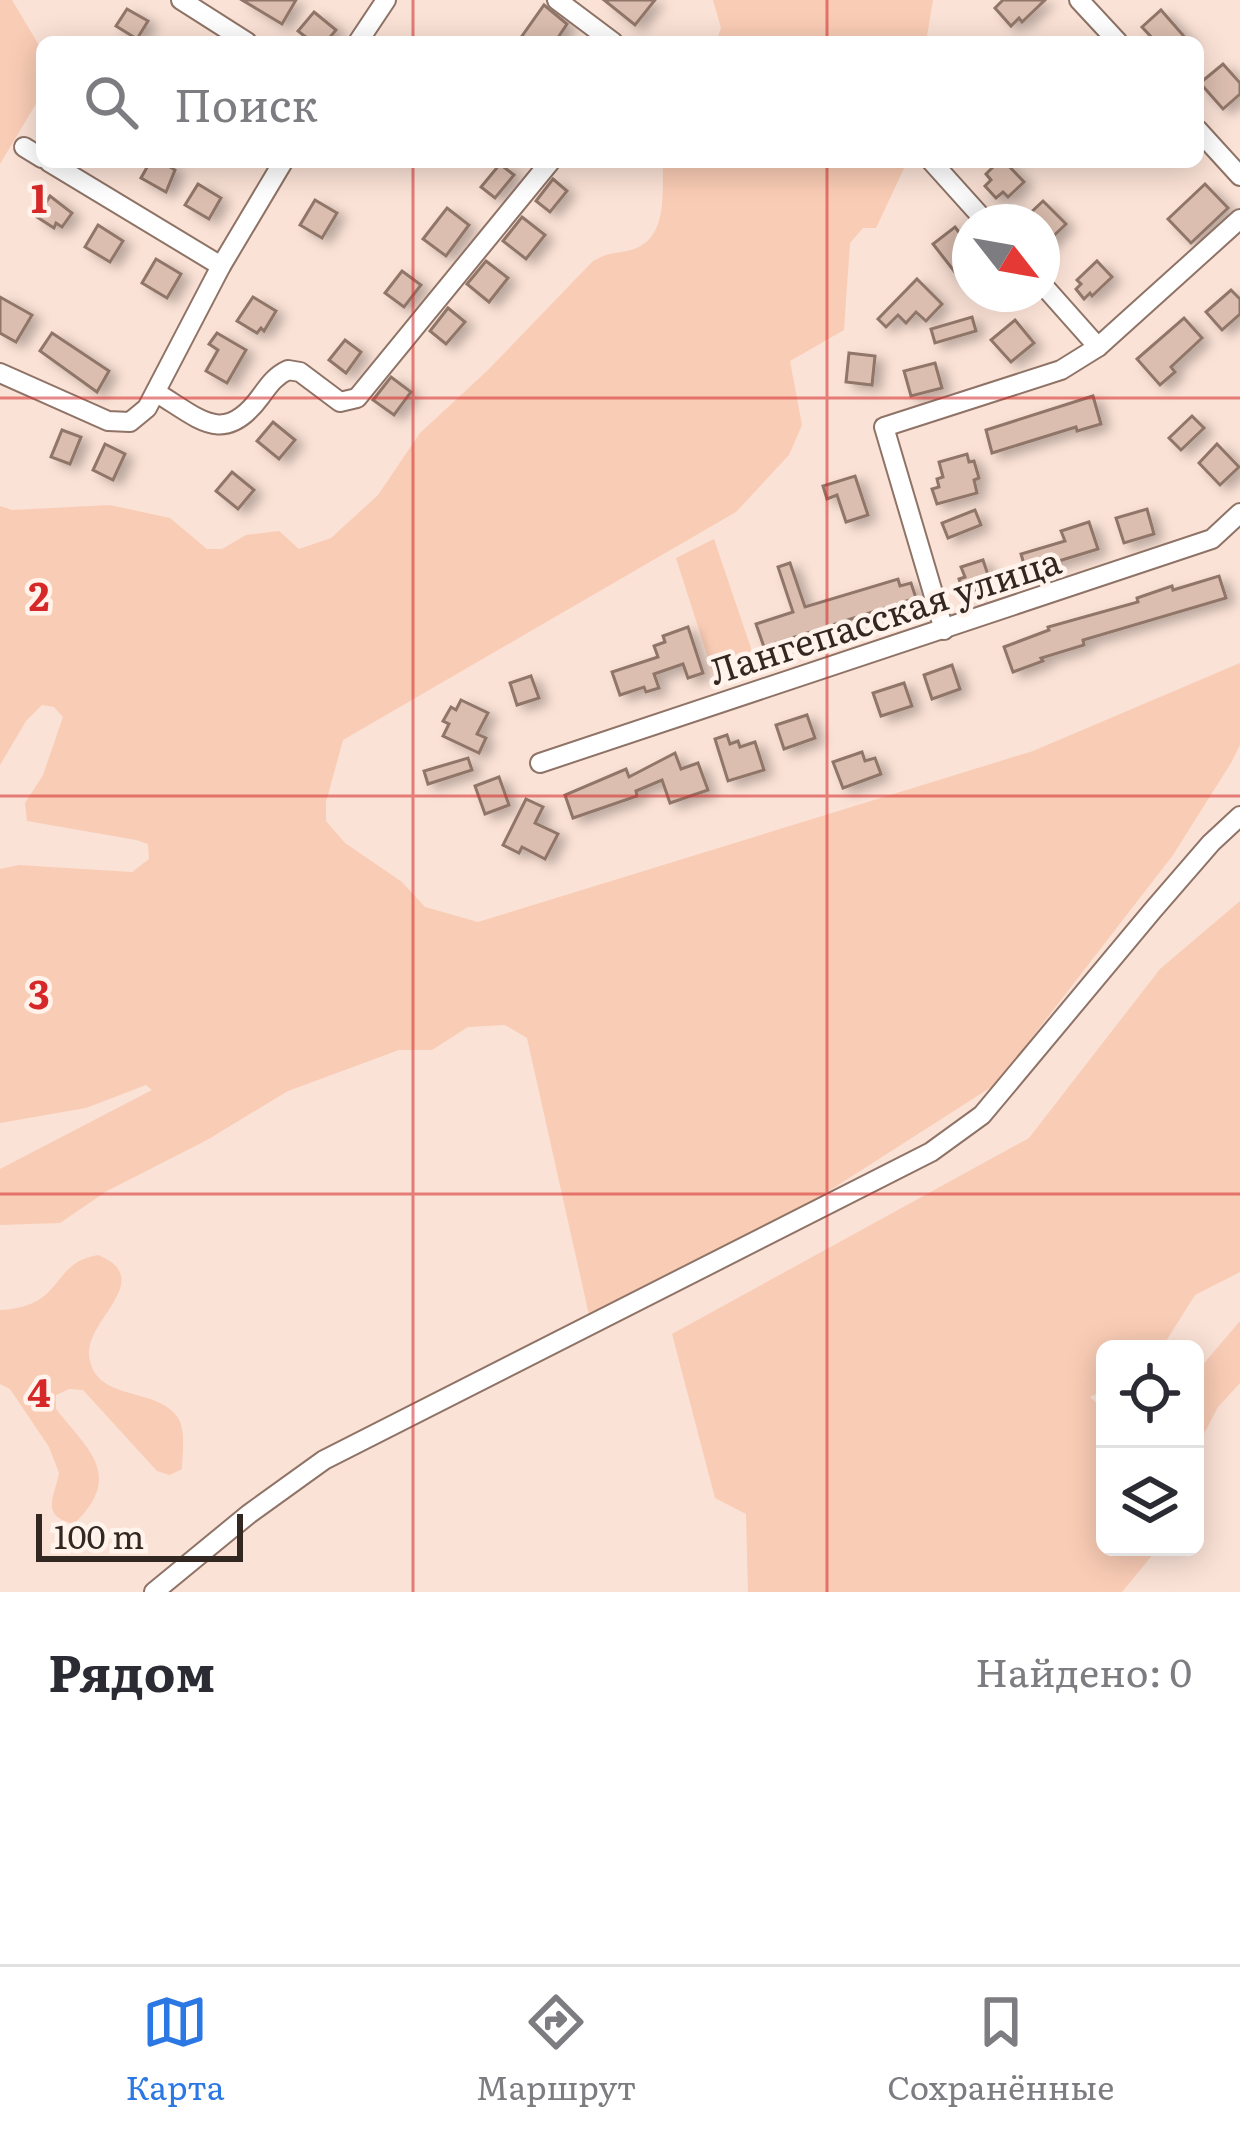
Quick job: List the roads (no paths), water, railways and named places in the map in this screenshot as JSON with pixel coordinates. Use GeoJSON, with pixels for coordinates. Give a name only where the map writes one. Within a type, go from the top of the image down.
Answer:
{"type":"FeatureCollection","features":[{"type":"Feature","properties":{"kind":"street"},"geometry":{"type":"LineString","coordinates":[[181,0],[238,36]]}},
{"type":"Feature","properties":{"kind":"street"},"geometry":{"type":"LineString","coordinates":[[362,36],[386,0]]}},
{"type":"Feature","properties":{"kind":"street"},"geometry":{"type":"LineString","coordinates":[[557,0],[605,36]]}},
{"type":"Feature","properties":{"kind":"street"},"geometry":{"type":"LineString","coordinates":[[1079,0],[1112,36]]}},
{"type":"Feature","properties":{"kind":"street"},"geometry":{"type":"LineString","coordinates":[[1204,137],[1240,176]]}},
{"type":"Feature","properties":{"kind":"street"},"geometry":{"type":"LineString","coordinates":[[24,147],[36,154]]}},
{"type":"Feature","properties":{"kind":"street"},"geometry":{"type":"LineString","coordinates":[[58,168],[221,266]]}},
{"type":"Feature","properties":{"kind":"street"},"geometry":{"type":"LineString","coordinates":[[0,373],[108,422],[122,424],[139,418],[279,168]]}},
{"type":"Feature","properties":{"kind":"street"},"geometry":{"type":"LineString","coordinates":[[157,393],[219,427],[239,421],[275,377],[288,370],[300,372],[340,402],[357,398],[545,168]]}},
{"type":"Feature","properties":{"kind":"street"},"geometry":{"type":"LineString","coordinates":[[937,168],[970,204]]}},
{"type":"Feature","properties":{"kind":"street"},"geometry":{"type":"LineString","coordinates":[[944,630],[884,427],[1061,370],[1098,347],[1240,219]]}},
{"type":"Feature","properties":{"kind":"street"},"geometry":{"type":"LineString","coordinates":[[1060,304],[1098,347]]}},
{"type":"Feature","properties":{"kind":"street","name":"Лангепасская улица"},"geometry":{"type":"LineString","coordinates":[[540,763],[1212,539],[1240,513]]}},
{"type":"Feature","properties":{"kind":"street"},"geometry":{"type":"LineString","coordinates":[[154,1592],[324,1460],[931,1152],[982,1115],[1168,893],[1240,817]]}}]}
